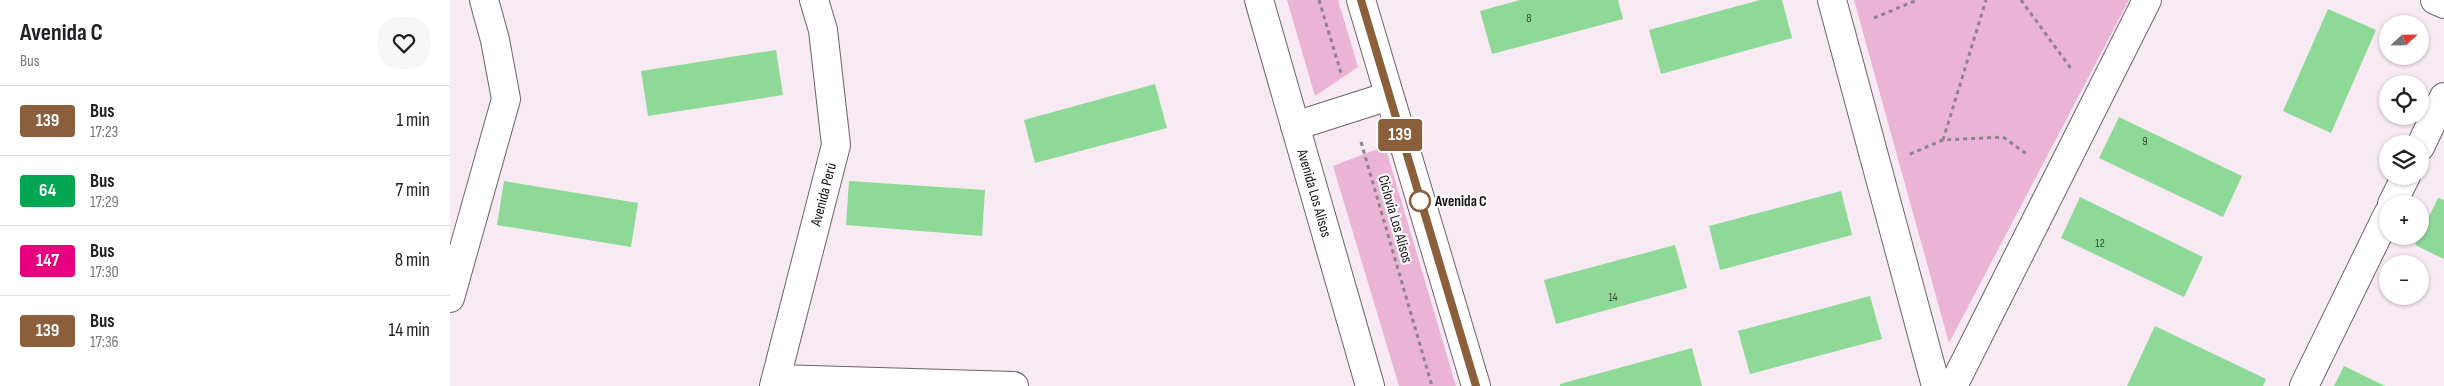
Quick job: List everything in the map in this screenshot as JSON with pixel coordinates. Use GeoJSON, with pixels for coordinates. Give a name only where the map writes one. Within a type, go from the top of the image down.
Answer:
{"type":"FeatureCollection","features":[{"type":"Feature","properties":{"kind":"street"},"geometry":{"type":"LineString","coordinates":[[451,293],[506,99],[495,40],[484,0]]}},
{"type":"Feature","properties":{"kind":"street","name":"Avenida Perú"},"geometry":{"type":"LineString","coordinates":[[775,383],[836,145],[823,30],[814,0]]}},
{"type":"Feature","properties":{"kind":"street","name":"Avenida Los Alisos"},"geometry":{"type":"LineString","coordinates":[[1259,0],[1370,386]]}},
{"type":"Feature","properties":{"kind":"street"},"geometry":{"type":"LineString","coordinates":[[1361,0],[1388,96],[1476,386]]}},
{"type":"Feature","properties":{"kind":"street"},"geometry":{"type":"LineString","coordinates":[[1832,0],[1936,386]]}},
{"type":"Feature","properties":{"kind":"street"},"geometry":{"type":"LineString","coordinates":[[1953,386],[2147,0]]}},
{"type":"Feature","properties":{"kind":"street"},"geometry":{"type":"LineString","coordinates":[[2435,0],[2444,4]]}},
{"type":"Feature","properties":{"kind":"street"},"geometry":{"type":"LineString","coordinates":[[1295,126],[1388,96]]}},
{"type":"Feature","properties":{"kind":"street"},"geometry":{"type":"LineString","coordinates":[[2426,135],[2444,97]]}},
{"type":"Feature","properties":{"kind":"street"},"geometry":{"type":"LineString","coordinates":[[2304,386],[2379,232]]}},
{"type":"Feature","properties":{"kind":"street"},"geometry":{"type":"LineString","coordinates":[[775,383],[1014,386]]}},
{"type":"Feature","properties":{"kind":"path","name":"Ciclovía Los Alisos"},"geometry":{"type":"LineString","coordinates":[[1319,0],[1432,386]]}},
{"type":"Feature","properties":{"kind":"path"},"geometry":{"type":"LineString","coordinates":[[1841,32],[1917,0]]}},
{"type":"Feature","properties":{"kind":"path"},"geometry":{"type":"LineString","coordinates":[[1943,140],[1986,0]]}},
{"type":"Feature","properties":{"kind":"path"},"geometry":{"type":"LineString","coordinates":[[2021,0],[2095,103]]}},
{"type":"Feature","properties":{"kind":"path"},"geometry":{"type":"LineString","coordinates":[[1877,167],[1943,140],[2003,137],[2058,177]]}},
{"type":"Feature","properties":{"kind":"shaded area"},"geometry":{"type":"Polygon","coordinates":[[[1287,0],[1338,0],[1358,67],[1315,96],[1287,0]]]}},
{"type":"Feature","properties":{"kind":"shaded area"},"geometry":{"type":"Polygon","coordinates":[[[1854,0],[2129,0],[1949,343],[1854,0]]]}},
{"type":"Feature","properties":{"kind":"shaded area"},"geometry":{"type":"Polygon","coordinates":[[[1385,146],[1456,386],[1399,386],[1333,166],[1385,146]]]}},
{"type":"Feature","properties":{"kind":"building"},"geometry":{"type":"Polygon","coordinates":[[[1520,0],[1618,0],[1623,19],[1492,54],[1480,11],[1520,0]]]}},
{"type":"Feature","properties":{"kind":"building"},"geometry":{"type":"Polygon","coordinates":[[[1760,0],[1782,0],[1792,38],[1661,74],[1649,30],[1760,0]]]}},
{"type":"Feature","properties":{"kind":"building"},"geometry":{"type":"Polygon","coordinates":[[[2328,9],[2376,30],[2331,133],[2283,111],[2328,9]]]}},
{"type":"Feature","properties":{"kind":"building"},"geometry":{"type":"Polygon","coordinates":[[[776,50],[783,95],[648,116],[641,71],[776,50]]]}},
{"type":"Feature","properties":{"kind":"building"},"geometry":{"type":"Polygon","coordinates":[[[1155,84],[1167,128],[1035,163],[1024,120],[1155,84]]]}},
{"type":"Feature","properties":{"kind":"building"},"geometry":{"type":"Polygon","coordinates":[[[2119,117],[2242,176],[2223,217],[2099,158],[2119,117]]]}},
{"type":"Feature","properties":{"kind":"building"},"geometry":{"type":"Polygon","coordinates":[[[504,181],[638,203],[631,247],[497,225],[504,181]]]}},
{"type":"Feature","properties":{"kind":"building"},"geometry":{"type":"Polygon","coordinates":[[[849,181],[985,190],[982,236],[846,225],[849,181]]]}},
{"type":"Feature","properties":{"kind":"building"},"geometry":{"type":"Polygon","coordinates":[[[1841,191],[1852,235],[1720,270],[1709,226],[1841,191]]]}},
{"type":"Feature","properties":{"kind":"building"},"geometry":{"type":"Polygon","coordinates":[[[2080,197],[2203,257],[2184,297],[2061,238],[2080,197]]]}},
{"type":"Feature","properties":{"kind":"building"},"geometry":{"type":"Polygon","coordinates":[[[2438,198],[2444,200],[2444,259],[2415,245],[2429,245],[2429,216],[2438,198]]]}},
{"type":"Feature","properties":{"kind":"building"},"geometry":{"type":"Polygon","coordinates":[[[1675,245],[1687,288],[1556,324],[1544,280],[1675,245]]]}},
{"type":"Feature","properties":{"kind":"building"},"geometry":{"type":"Polygon","coordinates":[[[1870,296],[1882,339],[1750,374],[1738,331],[1870,296]]]}},
{"type":"Feature","properties":{"kind":"building"},"geometry":{"type":"Polygon","coordinates":[[[2155,326],[2266,379],[2263,386],[2127,386],[2155,326]]]}},
{"type":"Feature","properties":{"kind":"building"},"geometry":{"type":"Polygon","coordinates":[[[1692,348],[1702,386],[1560,386],[1560,384],[1692,348]]]}},
{"type":"Feature","properties":{"kind":"building"},"geometry":{"type":"Polygon","coordinates":[[[2344,366],[2385,386],[2334,386],[2344,366]]]}},
{"type":"Feature","properties":{"kind":"bus line","name":"139"},"geometry":{"type":"LineString","coordinates":[[1361,0],[1388,96],[1476,386]]}},
{"type":"Feature","properties":{"kind":"place","name":"Avenida C"},"geometry":{"type":"Point","coordinates":[1420,201]}}]}
